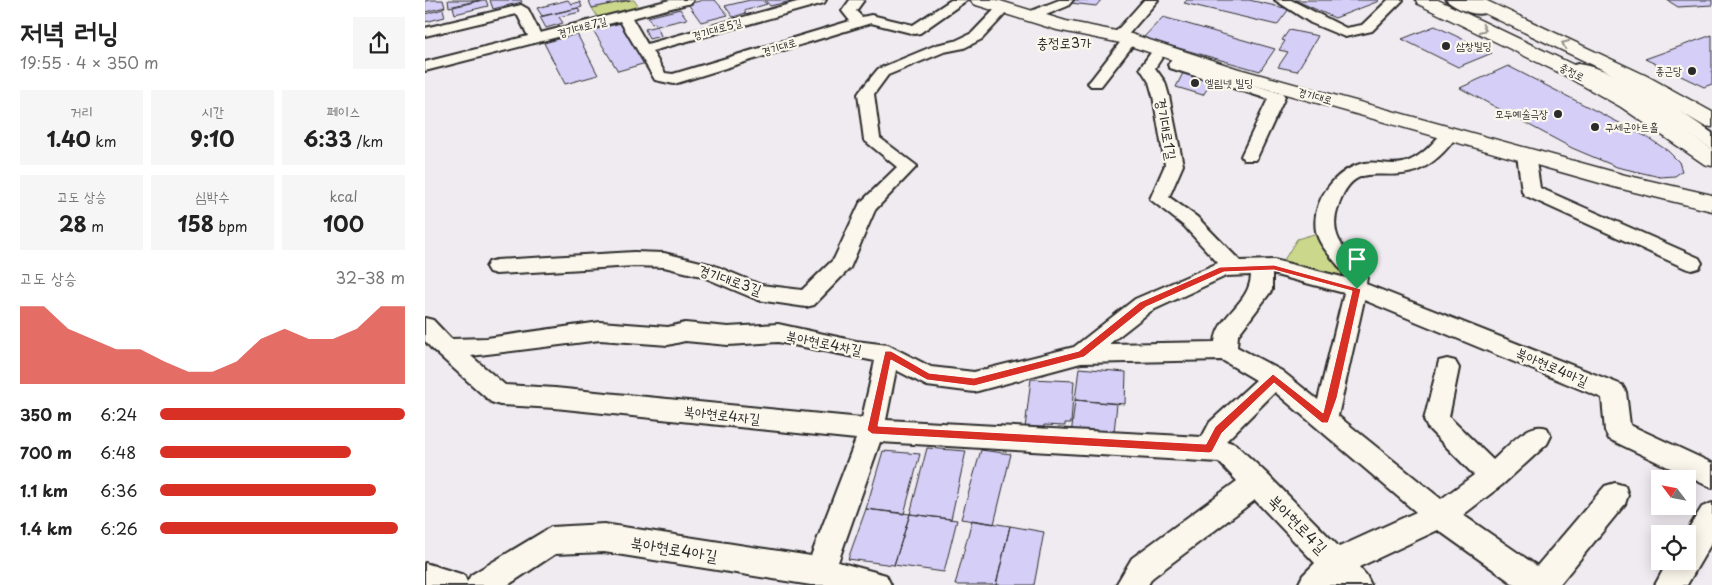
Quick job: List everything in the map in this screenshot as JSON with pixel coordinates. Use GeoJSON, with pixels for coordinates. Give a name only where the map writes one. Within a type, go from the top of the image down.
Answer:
{"type":"FeatureCollection","features":[{"type":"Feature","properties":{"kind":"main road","name":"경기대로"},"geometry":{"type":"LineString","coordinates":[[979,0],[1003,9],[1063,26],[1124,38],[1526,156],[1622,182],[1712,203]]}},
{"type":"Feature","properties":{"kind":"main road","name":"충정로"},"geometry":{"type":"LineString","coordinates":[[1423,0],[1571,71],[1628,103],[1712,158]]}},
{"type":"Feature","properties":{"kind":"main road","name":"충정로"},"geometry":{"type":"LineString","coordinates":[[1471,0],[1640,80],[1712,121]]}},
{"type":"Feature","properties":{"kind":"main road"},"geometry":{"type":"LineString","coordinates":[[1640,80],[1712,107]]}},
{"type":"Feature","properties":{"kind":"street","name":"경기대로7길"},"geometry":{"type":"LineString","coordinates":[[425,67],[686,0]]}},
{"type":"Feature","properties":{"kind":"street","name":"경기대로5길"},"geometry":{"type":"LineString","coordinates":[[644,49],[819,0]]}},
{"type":"Feature","properties":{"kind":"street"},"geometry":{"type":"LineString","coordinates":[[857,0],[849,11],[859,23]]}},
{"type":"Feature","properties":{"kind":"street","name":"경기대로"},"geometry":{"type":"LineString","coordinates":[[624,16],[660,77],[674,79],[871,19],[915,30],[960,0]]}},
{"type":"Feature","properties":{"kind":"street"},"geometry":{"type":"LineString","coordinates":[[1031,16],[1066,0]]}},
{"type":"Feature","properties":{"kind":"street"},"geometry":{"type":"LineString","coordinates":[[1096,83],[1124,38],[1151,0]]}},
{"type":"Feature","properties":{"kind":"street"},"geometry":{"type":"LineString","coordinates":[[1282,0],[1316,20],[1345,33],[1367,28],[1396,0]]}},
{"type":"Feature","properties":{"kind":"street"},"geometry":{"type":"LineString","coordinates":[[1451,0],[1475,11],[1483,11],[1459,0]]}},
{"type":"Feature","properties":{"kind":"street"},"geometry":{"type":"LineString","coordinates":[[425,32],[521,9],[536,39]]}},
{"type":"Feature","properties":{"kind":"street","name":"경기대로3길"},"geometry":{"type":"LineString","coordinates":[[496,267],[634,259],[664,260],[706,270],[759,292],[806,298],[843,263],[867,207],[909,166],[872,140],[865,94],[883,72],[941,48],[959,46],[977,36],[1003,9]]}},
{"type":"Feature","properties":{"kind":"street","name":"경기대로1길"},"geometry":{"type":"LineString","coordinates":[[1160,50],[1147,68],[1157,82],[1161,96],[1174,165],[1159,199],[1175,208],[1196,226],[1235,269]]}},
{"type":"Feature","properties":{"kind":"street","name":"경기대로"},"geometry":{"type":"LineString","coordinates":[[1180,56],[1175,65],[1277,97],[1250,156]]}},
{"type":"Feature","properties":{"kind":"street"},"geometry":{"type":"LineString","coordinates":[[1712,139],[1638,92],[1589,68],[1578,67],[1650,105],[1712,146]]}},
{"type":"Feature","properties":{"kind":"street"},"geometry":{"type":"LineString","coordinates":[[1325,420],[1332,398],[1357,289],[1357,276],[1329,240],[1325,228],[1331,198],[1340,182],[1359,170],[1403,169],[1412,166],[1445,143],[1450,134]]}},
{"type":"Feature","properties":{"kind":"street"},"geometry":{"type":"LineString","coordinates":[[1526,156],[1531,191],[1692,263]]}},
{"type":"Feature","properties":{"kind":"street","name":"북아현로4마길"},"geometry":{"type":"LineString","coordinates":[[1081,354],[1143,305],[1223,269],[1274,267],[1357,289],[1614,392],[1617,430],[1712,476]]}},
{"type":"Feature","properties":{"kind":"street"},"geometry":{"type":"LineString","coordinates":[[1262,268],[1261,290],[1227,333],[1225,351],[1273,378],[1440,515],[1540,585],[1615,495]]}},
{"type":"Feature","properties":{"kind":"street","name":"북아현로4차길"},"geometry":{"type":"LineString","coordinates":[[434,342],[487,347],[561,335],[612,330],[668,336],[685,332],[727,336],[778,334],[856,350],[888,354],[927,376],[974,382],[1081,354],[1225,351]]}},
{"type":"Feature","properties":{"kind":"street","name":"북아현로4자길"},"geometry":{"type":"LineString","coordinates":[[434,342],[500,394],[872,430],[1209,449]]}},
{"type":"Feature","properties":{"kind":"street"},"geometry":{"type":"LineString","coordinates":[[819,572],[872,430],[888,354]]}},
{"type":"Feature","properties":{"kind":"street"},"geometry":{"type":"LineString","coordinates":[[1447,368],[1436,420],[1493,478]]}},
{"type":"Feature","properties":{"kind":"street"},"geometry":{"type":"LineString","coordinates":[[1209,449],[1219,430],[1273,378]]}},
{"type":"Feature","properties":{"kind":"street"},"geometry":{"type":"LineString","coordinates":[[1357,585],[1337,563],[1440,515],[1493,478],[1538,436]]}},
{"type":"Feature","properties":{"kind":"street","name":"북아현로4길"},"geometry":{"type":"LineString","coordinates":[[1209,449],[1226,452],[1337,563],[1313,585]]}},
{"type":"Feature","properties":{"kind":"street"},"geometry":{"type":"LineString","coordinates":[[1137,576],[1257,482]]}},
{"type":"Feature","properties":{"kind":"street"},"geometry":{"type":"LineString","coordinates":[[1696,542],[1712,516]]}},
{"type":"Feature","properties":{"kind":"street","name":"북아현로4아길"},"geometry":{"type":"LineString","coordinates":[[481,585],[551,541],[604,538],[819,572],[876,585]]}},
{"type":"Feature","properties":{"kind":"street"},"geometry":{"type":"LineString","coordinates":[[1670,585],[1679,570]]}},
{"type":"Feature","properties":{"kind":"street"},"geometry":{"type":"LineString","coordinates":[[425,578],[454,585]]}},
{"type":"Feature","properties":{"kind":"green space"},"geometry":{"type":"Polygon","coordinates":[[[634,0],[638,6],[636,9],[599,19],[592,8],[634,0]]]}},
{"type":"Feature","properties":{"kind":"green space"},"geometry":{"type":"Polygon","coordinates":[[[1321,232],[1350,284],[1288,264],[1284,260],[1297,239],[1321,232]]]}},
{"type":"Feature","properties":{"kind":"building"},"geometry":{"type":"Polygon","coordinates":[[[443,0],[445,7],[425,12],[425,1],[443,0]]]}},
{"type":"Feature","properties":{"kind":"building"},"geometry":{"type":"Polygon","coordinates":[[[448,0],[480,0],[449,7],[448,0]]]}},
{"type":"Feature","properties":{"kind":"building"},"geometry":{"type":"Polygon","coordinates":[[[486,0],[488,6],[455,14],[453,7],[486,0]]]}},
{"type":"Feature","properties":{"kind":"building"},"geometry":{"type":"Polygon","coordinates":[[[490,0],[521,0],[522,2],[493,9],[490,0]]]}},
{"type":"Feature","properties":{"kind":"building"},"geometry":{"type":"Polygon","coordinates":[[[568,0],[571,4],[580,2],[582,7],[542,16],[537,8],[568,0]]]}},
{"type":"Feature","properties":{"kind":"building"},"geometry":{"type":"Polygon","coordinates":[[[630,0],[592,8],[589,1],[630,0]]]}},
{"type":"Feature","properties":{"kind":"building"},"geometry":{"type":"Polygon","coordinates":[[[703,0],[715,0],[728,15],[701,22],[688,4],[703,0]]]}},
{"type":"Feature","properties":{"kind":"building"},"geometry":{"type":"Polygon","coordinates":[[[750,0],[762,0],[767,4],[744,11],[746,13],[733,17],[725,6],[750,0]]]}},
{"type":"Feature","properties":{"kind":"building"},"geometry":{"type":"Polygon","coordinates":[[[765,0],[791,0],[792,1],[770,6],[765,0]]]}},
{"type":"Feature","properties":{"kind":"building"},"geometry":{"type":"Polygon","coordinates":[[[1074,0],[1101,0],[1096,6],[1071,3],[1074,0]]]}},
{"type":"Feature","properties":{"kind":"building"},"geometry":{"type":"Polygon","coordinates":[[[1187,0],[1249,0],[1289,9],[1277,25],[1184,3],[1187,0]]]}},
{"type":"Feature","properties":{"kind":"building"},"geometry":{"type":"Polygon","coordinates":[[[1295,0],[1378,0],[1379,1],[1335,18],[1295,0]]]}},
{"type":"Feature","properties":{"kind":"building"},"geometry":{"type":"Polygon","coordinates":[[[1667,0],[1712,0],[1712,5],[1678,7],[1667,0]]]}},
{"type":"Feature","properties":{"kind":"building"},"geometry":{"type":"Polygon","coordinates":[[[578,8],[580,12],[559,17],[563,23],[546,28],[540,17],[578,8]]]}},
{"type":"Feature","properties":{"kind":"building"},"geometry":{"type":"Polygon","coordinates":[[[443,9],[445,17],[425,22],[425,14],[443,9]]]}},
{"type":"Feature","properties":{"kind":"building"},"geometry":{"type":"Polygon","coordinates":[[[680,9],[687,19],[657,26],[655,23],[652,24],[648,17],[680,9]]]}},
{"type":"Feature","properties":{"kind":"building"},"geometry":{"type":"Polygon","coordinates":[[[1163,17],[1275,49],[1260,71],[1143,38],[1163,17]]]}},
{"type":"Feature","properties":{"kind":"building"},"geometry":{"type":"Polygon","coordinates":[[[621,23],[646,63],[618,71],[593,30],[621,23]]]}},
{"type":"Feature","properties":{"kind":"building"},"geometry":{"type":"Polygon","coordinates":[[[657,26],[661,36],[649,39],[645,29],[657,26]]]}},
{"type":"Feature","properties":{"kind":"building","name":"삼창빌딩"},"geometry":{"type":"Polygon","coordinates":[[[1435,26],[1492,53],[1458,67],[1402,39],[1435,26]]]}},
{"type":"Feature","properties":{"kind":"building"},"geometry":{"type":"Polygon","coordinates":[[[1289,30],[1318,36],[1297,71],[1278,67],[1288,52],[1279,50],[1285,41],[1282,40],[1289,30]]]}},
{"type":"Feature","properties":{"kind":"building"},"geometry":{"type":"Polygon","coordinates":[[[577,34],[598,75],[565,84],[544,43],[577,34]]]}},
{"type":"Feature","properties":{"kind":"building","name":"종근당"},"geometry":{"type":"Polygon","coordinates":[[[1712,35],[1712,84],[1704,87],[1645,59],[1712,35]]]}},
{"type":"Feature","properties":{"kind":"building"},"geometry":{"type":"Polygon","coordinates":[[[1508,66],[1647,137],[1668,151],[1679,162],[1682,171],[1675,176],[1660,177],[1617,167],[1572,148],[1460,88],[1508,66]]]}},
{"type":"Feature","properties":{"kind":"building","name":"엘림넷 빌딩"},"geometry":{"type":"Polygon","coordinates":[[[1184,71],[1214,79],[1203,95],[1176,87],[1184,71]]]}},
{"type":"Feature","properties":{"kind":"building"},"geometry":{"type":"Polygon","coordinates":[[[1079,368],[1126,372],[1125,404],[1075,400],[1079,368]]]}},
{"type":"Feature","properties":{"kind":"building"},"geometry":{"type":"Polygon","coordinates":[[[1031,379],[1074,381],[1071,423],[1065,423],[1065,426],[1044,425],[1043,429],[1025,428],[1031,379]]]}},
{"type":"Feature","properties":{"kind":"building"},"geometry":{"type":"Polygon","coordinates":[[[1075,400],[1117,404],[1113,441],[1071,436],[1075,400]]]}},
{"type":"Feature","properties":{"kind":"building"},"geometry":{"type":"Polygon","coordinates":[[[927,448],[966,451],[951,519],[910,514],[927,448]]]}},
{"type":"Feature","properties":{"kind":"building"},"geometry":{"type":"Polygon","coordinates":[[[981,450],[1011,454],[994,524],[961,519],[981,450]]]}},
{"type":"Feature","properties":{"kind":"building"},"geometry":{"type":"Polygon","coordinates":[[[883,451],[920,454],[904,514],[866,509],[883,451]]]}},
{"type":"Feature","properties":{"kind":"building"},"geometry":{"type":"Polygon","coordinates":[[[866,509],[910,514],[894,565],[848,559],[866,509]]]}},
{"type":"Feature","properties":{"kind":"building"},"geometry":{"type":"Polygon","coordinates":[[[910,514],[957,520],[944,572],[894,565],[910,514]]]}},
{"type":"Feature","properties":{"kind":"building"},"geometry":{"type":"Polygon","coordinates":[[[972,520],[1010,526],[996,585],[955,585],[972,520]]]}},
{"type":"Feature","properties":{"kind":"building"},"geometry":{"type":"Polygon","coordinates":[[[1010,526],[1044,532],[1034,585],[996,585],[1010,526]]]}},
{"type":"Feature","properties":{"kind":"place","name":"삼창빌딩"},"geometry":{"type":"Point","coordinates":[1446,46]}},
{"type":"Feature","properties":{"kind":"place","name":"종근당"},"geometry":{"type":"Point","coordinates":[1692,71]}},
{"type":"Feature","properties":{"kind":"place","name":"엘림넷 빌딩"},"geometry":{"type":"Point","coordinates":[1195,83]}},
{"type":"Feature","properties":{"kind":"place","name":"모두예술극장"},"geometry":{"type":"Point","coordinates":[1558,114]}},
{"type":"Feature","properties":{"kind":"place","name":"구세군아트홀"},"geometry":{"type":"Point","coordinates":[1595,127]}},
{"type":"Feature","properties":{"kind":"district","name":"충정로3가"},"geometry":{"type":"Point","coordinates":[1064,43]}},
{"type":"Feature","properties":{"kind":"route"},"geometry":{"type":"LineString","coordinates":[[1274,267],[1357,289],[1332,398],[1325,420],[1273,378],[1219,430],[1209,449],[872,430],[888,354],[927,376],[974,382],[1081,354],[1143,305],[1223,269],[1274,267]]}}]}
